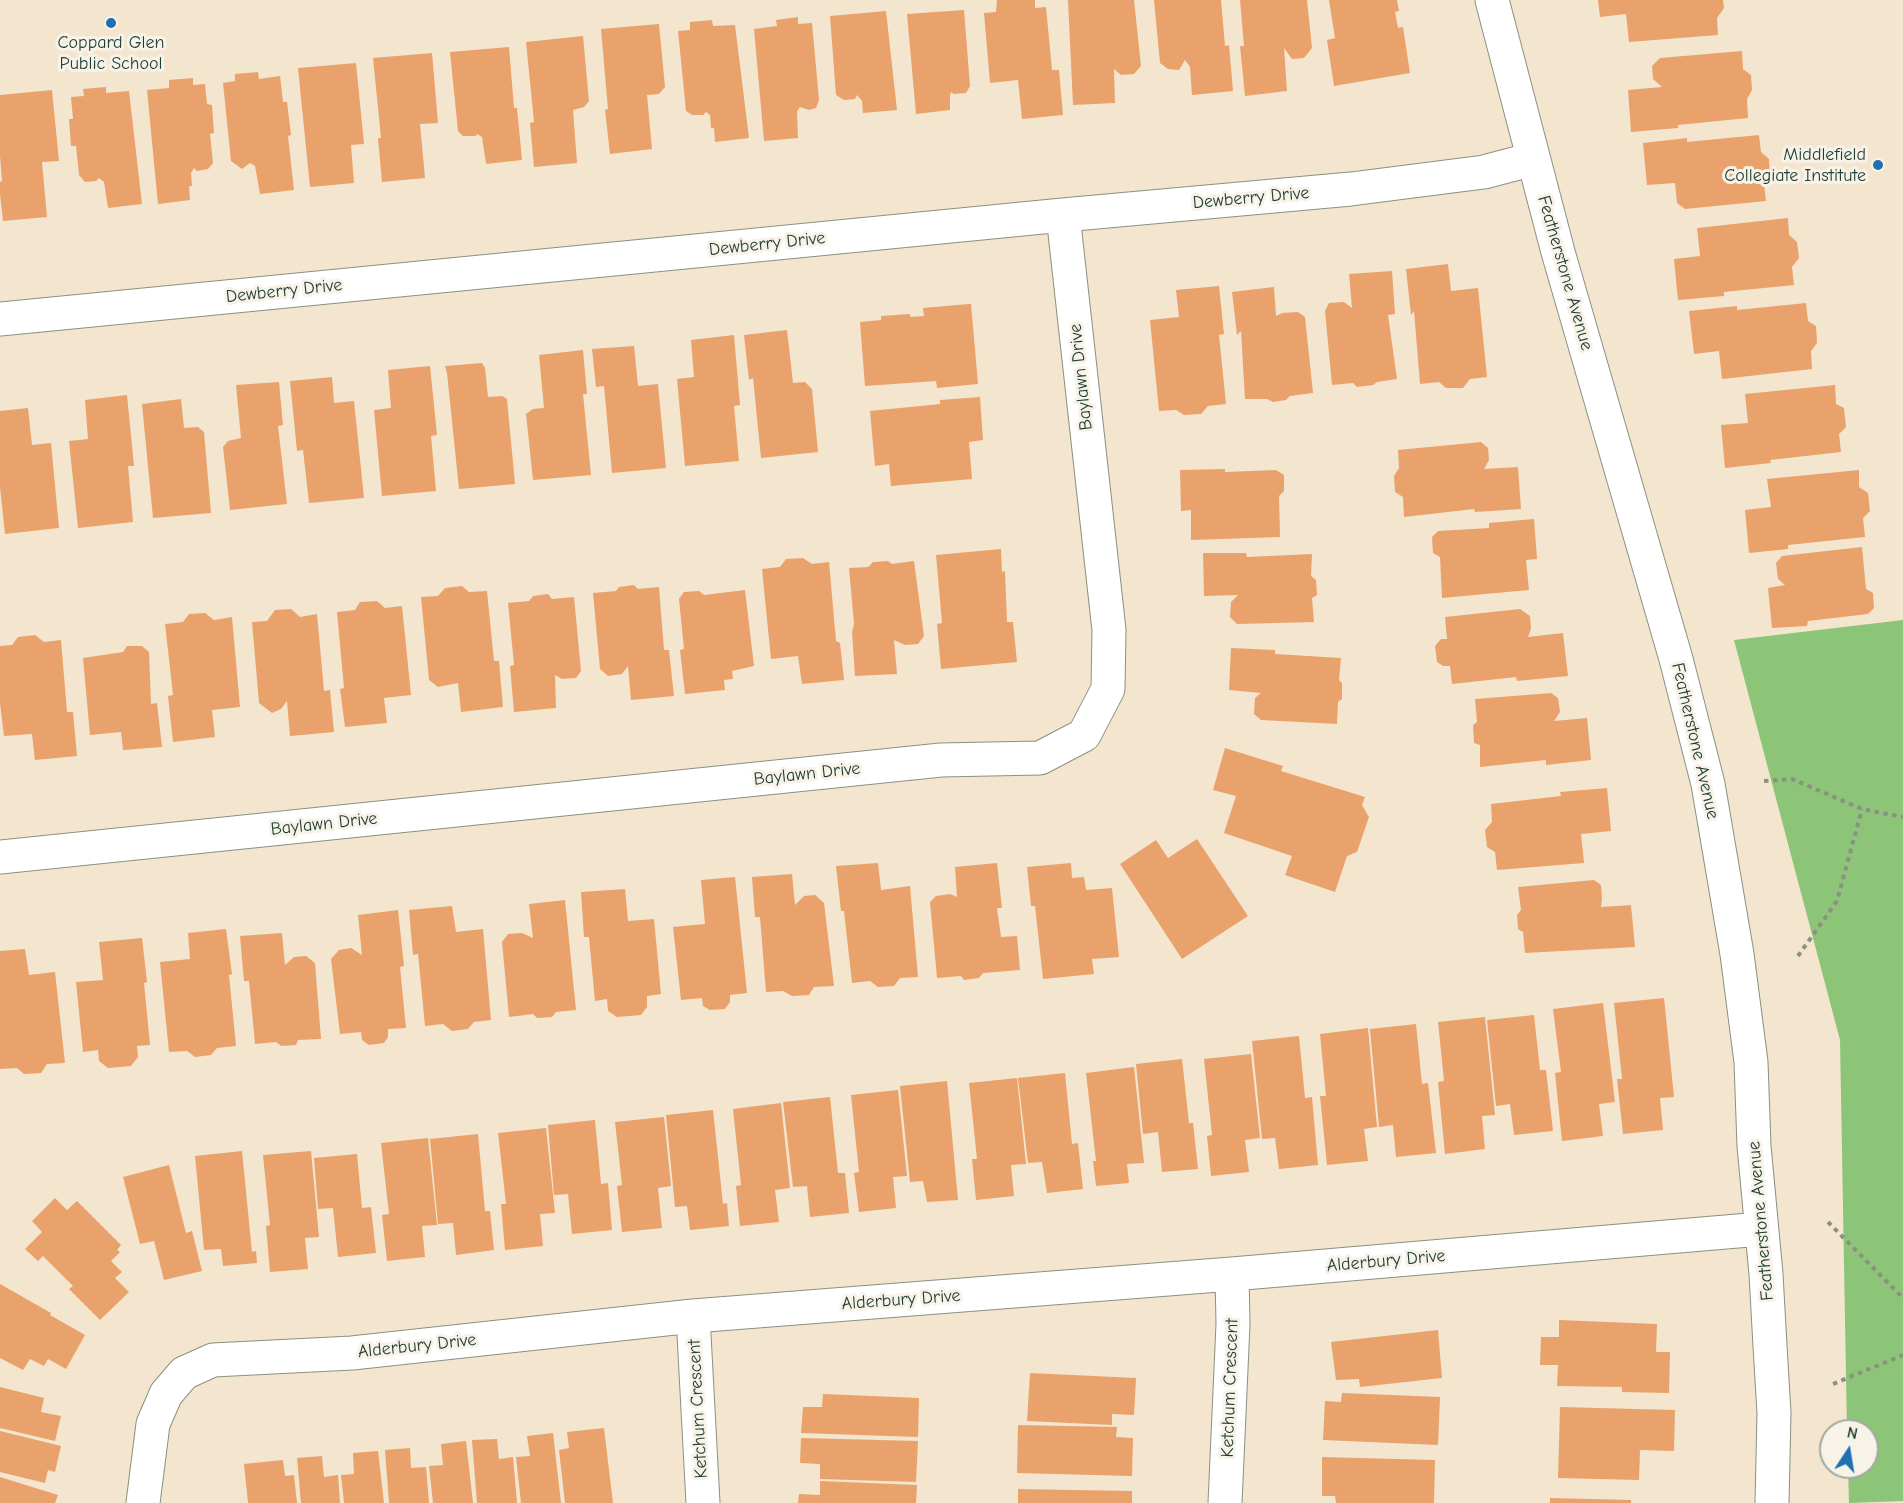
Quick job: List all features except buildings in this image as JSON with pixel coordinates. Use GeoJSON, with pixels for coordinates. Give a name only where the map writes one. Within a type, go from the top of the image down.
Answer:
{"type":"FeatureCollection","features":[{"type":"Feature","properties":{"kind":"street","name":"Featherstone Avenue"},"geometry":{"type":"LineString","coordinates":[[1492,0],[1533,159],[1676,659],[1708,784],[1737,954],[1751,1062],[1754,1146],[1766,1274],[1774,1413],[1772,1503]]}},
{"type":"Feature","properties":{"kind":"street","name":"Dewberry Drive"},"geometry":{"type":"LineString","coordinates":[[0,319],[1351,189],[1484,172],[1533,159]]}},
{"type":"Feature","properties":{"kind":"street","name":"Baylawn Drive"},"geometry":{"type":"LineString","coordinates":[[0,857],[941,760],[1040,758],[1084,735],[1108,689],[1109,630],[1063,215]]}},
{"type":"Feature","properties":{"kind":"street","name":"Alderbury Drive"},"geometry":{"type":"LineString","coordinates":[[143,1503],[153,1424],[166,1394],[184,1373],[213,1359],[352,1353],[693,1316],[1232,1274],[1761,1229]]}},
{"type":"Feature","properties":{"kind":"street","name":"Ketchum Crescent"},"geometry":{"type":"LineString","coordinates":[[1225,1503],[1233,1324],[1232,1274]]}},
{"type":"Feature","properties":{"kind":"street","name":"Ketchum Crescent"},"geometry":{"type":"LineString","coordinates":[[693,1316],[703,1503]]}},
{"type":"Feature","properties":{"kind":"path"},"geometry":{"type":"LineString","coordinates":[[1764,781],[1792,779],[1862,809],[1903,817]]}},
{"type":"Feature","properties":{"kind":"path"},"geometry":{"type":"LineString","coordinates":[[1798,956],[1837,901],[1862,809]]}},
{"type":"Feature","properties":{"kind":"path"},"geometry":{"type":"LineString","coordinates":[[1828,1222],[1903,1298]]}},
{"type":"Feature","properties":{"kind":"path"},"geometry":{"type":"LineString","coordinates":[[1833,1384],[1903,1355]]}},
{"type":"Feature","properties":{"kind":"green space"},"geometry":{"type":"Polygon","coordinates":[[[1903,620],[1903,1501],[1849,1503],[1848,1479],[1879,1479],[1879,1419],[1847,1419],[1840,1040],[1734,640],[1903,620]]]}},
{"type":"Feature","properties":{"kind":"place","name":"Coppard Glen Public School"},"geometry":{"type":"Point","coordinates":[111,23]}},
{"type":"Feature","properties":{"kind":"place","name":"Middlefield Collegiate Institute"},"geometry":{"type":"Point","coordinates":[1878,165]}}]}
